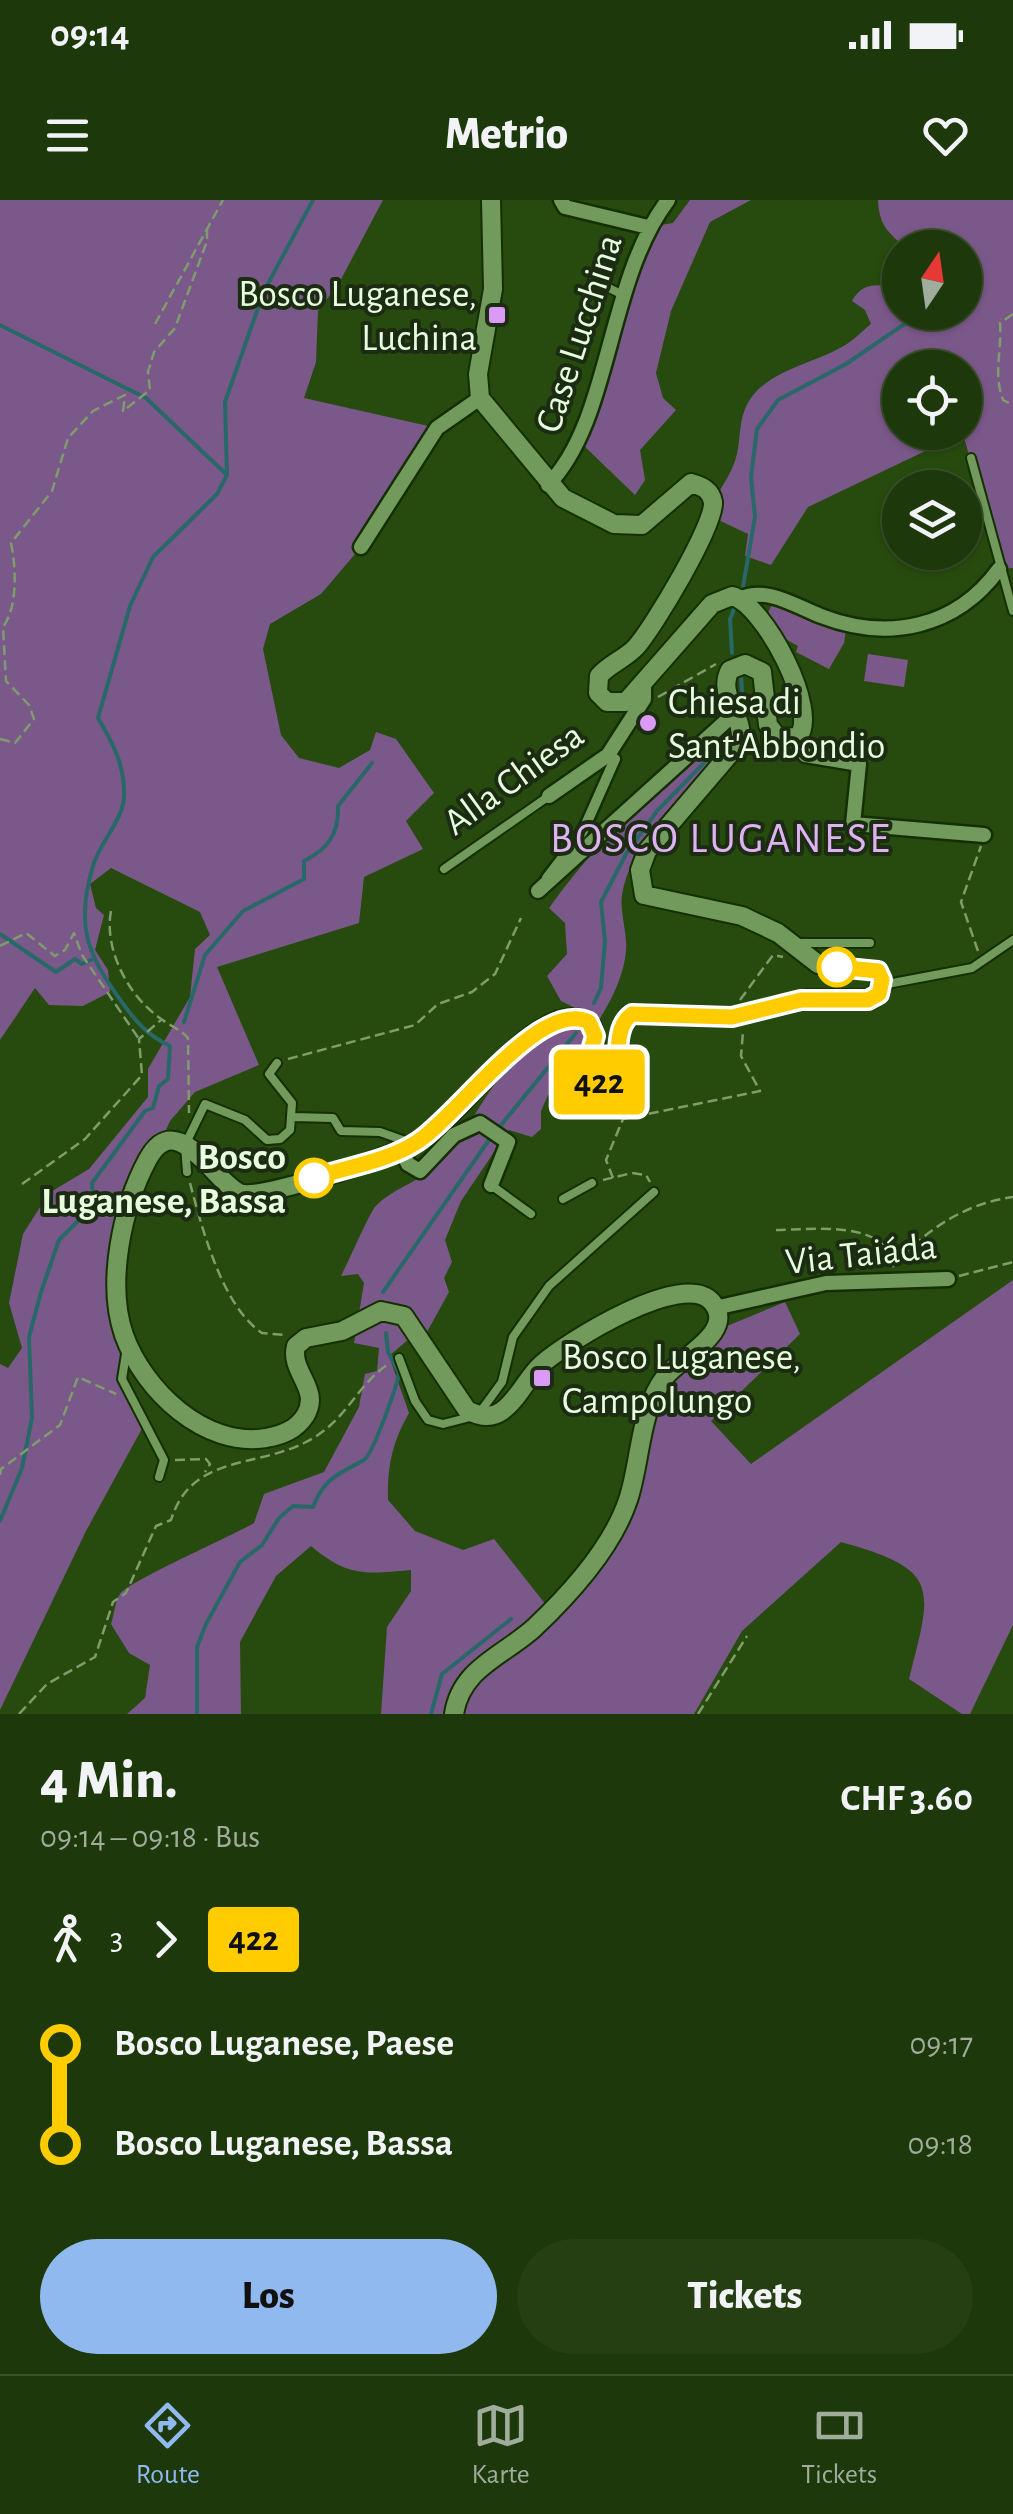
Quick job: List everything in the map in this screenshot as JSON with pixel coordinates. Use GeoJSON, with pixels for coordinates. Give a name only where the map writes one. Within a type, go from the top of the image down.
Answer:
{"type":"FeatureCollection","features":[{"type":"Feature","properties":{"kind":"street"},"geometry":{"type":"LineString","coordinates":[[490,200],[494,275],[478,374],[480,398],[548,485],[584,510],[630,527],[653,520],[686,484],[697,484],[710,494],[710,516],[678,580],[638,645],[603,670],[597,688],[607,702],[620,704],[649,692],[712,604],[766,594],[830,620],[908,630],[968,604],[999,569]]}},
{"type":"Feature","properties":{"kind":"street","name":"Case Lucchina"},"geometry":{"type":"LineString","coordinates":[[548,485],[576,450],[622,296],[648,227],[564,206],[561,200]]}},
{"type":"Feature","properties":{"kind":"street"},"geometry":{"type":"LineString","coordinates":[[648,227],[668,200]]}},
{"type":"Feature","properties":{"kind":"street"},"geometry":{"type":"LineString","coordinates":[[361,547],[437,428],[480,398]]}},
{"type":"Feature","properties":{"kind":"street"},"geometry":{"type":"LineString","coordinates":[[454,1714],[470,1677],[536,1626],[612,1535],[630,1490],[654,1396],[667,1374],[715,1331],[716,1308],[707,1298],[693,1294],[635,1308],[552,1356],[502,1412],[478,1416],[467,1410],[404,1316],[392,1310],[370,1314],[342,1331],[301,1341],[294,1360],[309,1387],[308,1409],[290,1430],[260,1439],[222,1437],[189,1418],[146,1374],[128,1344],[117,1297],[126,1221],[150,1156],[168,1143],[188,1136],[230,1188],[244,1194],[280,1188],[406,1148],[487,1080],[526,1038],[550,1024],[574,1017],[589,1022],[595,1036],[585,1072],[592,1080],[605,1082],[615,1070],[621,1027],[632,1014],[730,1017],[808,999],[872,1000],[882,985],[878,971],[827,966],[742,916],[650,900],[640,888],[640,870],[647,851],[735,750],[742,736],[726,691],[726,674],[739,665],[752,666],[765,677],[770,731],[784,740],[794,740],[801,734],[805,721],[794,684],[760,617],[733,598]]}},
{"type":"Feature","properties":{"kind":"street","name":"Alla Chiesa"},"geometry":{"type":"LineString","coordinates":[[549,796],[608,754],[649,692]]}},
{"type":"Feature","properties":{"kind":"street"},"geometry":{"type":"LineString","coordinates":[[538,892],[737,719]]}},
{"type":"Feature","properties":{"kind":"street"},"geometry":{"type":"LineString","coordinates":[[794,740],[805,755],[858,764],[853,824],[984,835]]}},
{"type":"Feature","properties":{"kind":"street"},"geometry":{"type":"LineString","coordinates":[[538,892],[583,831],[616,759],[608,754]]}},
{"type":"Feature","properties":{"kind":"street"},"geometry":{"type":"LineString","coordinates":[[406,1148],[408,1164],[420,1171],[458,1132],[480,1123],[503,1136],[507,1147],[491,1185]]}},
{"type":"Feature","properties":{"kind":"street","name":"Via Taiáda"},"geometry":{"type":"LineString","coordinates":[[716,1308],[826,1283],[948,1279]]}},
{"type":"Feature","properties":{"kind":"lane"},"geometry":{"type":"LineString","coordinates":[[593,280],[622,296]]}},
{"type":"Feature","properties":{"kind":"lane"},"geometry":{"type":"LineString","coordinates":[[971,458],[1013,610]]}},
{"type":"Feature","properties":{"kind":"lane","name":"Alla Chiesa"},"geometry":{"type":"LineString","coordinates":[[444,870],[549,796]]}},
{"type":"Feature","properties":{"kind":"lane"},"geometry":{"type":"LineString","coordinates":[[882,985],[983,963],[1013,940]]}},
{"type":"Feature","properties":{"kind":"lane"},"geometry":{"type":"LineString","coordinates":[[797,949],[870,943]]}},
{"type":"Feature","properties":{"kind":"lane"},"geometry":{"type":"LineString","coordinates":[[187,1172],[188,1136],[208,1102],[245,1120],[267,1140],[280,1139],[290,1130],[292,1103],[269,1074],[277,1063]]}},
{"type":"Feature","properties":{"kind":"lane"},"geometry":{"type":"LineString","coordinates":[[293,1116],[333,1118],[341,1131],[393,1134],[406,1148]]}},
{"type":"Feature","properties":{"kind":"lane"},"geometry":{"type":"LineString","coordinates":[[563,1199],[592,1183]]}},
{"type":"Feature","properties":{"kind":"lane"},"geometry":{"type":"LineString","coordinates":[[491,1185],[531,1214]]}},
{"type":"Feature","properties":{"kind":"lane"},"geometry":{"type":"LineString","coordinates":[[400,1358],[415,1401],[428,1420],[444,1424],[478,1416],[502,1382],[513,1337],[549,1286],[588,1247],[654,1192]]}},
{"type":"Feature","properties":{"kind":"lane"},"geometry":{"type":"LineString","coordinates":[[128,1344],[122,1379],[164,1460],[159,1477]]}},
{"type":"Feature","properties":{"kind":"path"},"geometry":{"type":"LineString","coordinates":[[155,324],[223,200]]}},
{"type":"Feature","properties":{"kind":"path"},"geometry":{"type":"LineString","coordinates":[[0,739],[15,744],[34,719],[29,706],[6,681],[2,627],[10,617],[15,561],[11,544],[52,492],[68,438],[93,411],[124,394],[123,411],[150,390],[148,372],[154,352],[175,328],[180,304],[192,286],[208,241],[206,229]]}},
{"type":"Feature","properties":{"kind":"path"},"geometry":{"type":"LineString","coordinates":[[1013,314],[1000,324],[1002,348],[995,379],[1003,400],[1013,405]]}},
{"type":"Feature","properties":{"kind":"path"},"geometry":{"type":"LineString","coordinates":[[649,692],[722,662]]}},
{"type":"Feature","properties":{"kind":"path"},"geometry":{"type":"LineString","coordinates":[[983,963],[961,902],[984,835]]}},
{"type":"Feature","properties":{"kind":"path"},"geometry":{"type":"LineString","coordinates":[[111,911],[108,936],[115,960],[148,1009],[182,1032],[190,1045],[188,1136]]}},
{"type":"Feature","properties":{"kind":"path"},"geometry":{"type":"LineString","coordinates":[[277,1063],[415,1025],[438,1004],[472,992],[495,974],[520,918]]}},
{"type":"Feature","properties":{"kind":"path"},"geometry":{"type":"LineString","coordinates":[[0,946],[26,933],[56,956],[65,950],[74,933],[82,955],[140,1038],[142,1075],[85,1139],[22,1184]]}},
{"type":"Feature","properties":{"kind":"path"},"geometry":{"type":"LineString","coordinates":[[613,1178],[606,1160],[623,1120],[760,1091],[741,1056],[744,1030],[730,1017],[747,986],[774,954],[791,960],[797,949]]}},
{"type":"Feature","properties":{"kind":"path"},"geometry":{"type":"LineString","coordinates":[[140,1038],[162,1019]]}},
{"type":"Feature","properties":{"kind":"path"},"geometry":{"type":"LineString","coordinates":[[187,1172],[222,1283],[236,1306],[262,1333],[289,1336]]}},
{"type":"Feature","properties":{"kind":"path"},"geometry":{"type":"LineString","coordinates":[[592,1183],[646,1175],[654,1192]]}},
{"type":"Feature","properties":{"kind":"path"},"geometry":{"type":"LineString","coordinates":[[881,1279],[950,1216],[979,1204],[1013,1197]]}},
{"type":"Feature","properties":{"kind":"path"},"geometry":{"type":"LineString","coordinates":[[776,1230],[856,1232],[879,1240],[892,1251],[896,1263]]}},
{"type":"Feature","properties":{"kind":"path","name":"Via Taiáda"},"geometry":{"type":"LineString","coordinates":[[948,1279],[1013,1262]]}},
{"type":"Feature","properties":{"kind":"path"},"geometry":{"type":"LineString","coordinates":[[0,1474],[60,1425],[78,1377],[110,1395],[128,1392]]}},
{"type":"Feature","properties":{"kind":"path"},"geometry":{"type":"LineString","coordinates":[[19,1714],[47,1684],[95,1658],[113,1602],[126,1593],[156,1526],[171,1520],[195,1479],[210,1464],[199,1458],[164,1460]]}},
{"type":"Feature","properties":{"kind":"path"},"geometry":{"type":"LineString","coordinates":[[698,1714],[747,1636]]}},
{"type":"Feature","properties":{"kind":"shaded area"},"geometry":{"type":"Polygon","coordinates":[[[0,200],[383,200],[339,283],[318,311],[316,362],[304,398],[437,428],[361,547],[321,594],[270,624],[263,649],[281,735],[299,758],[339,768],[370,750],[376,732],[396,739],[434,793],[406,821],[423,849],[364,877],[359,923],[217,967],[259,1065],[195,1092],[170,1121],[126,1221],[122,1379],[145,1423],[86,1531],[0,1710],[0,1364],[8,1368],[22,1348],[9,1303],[23,1234],[49,1193],[89,1169],[148,1097],[148,1069],[190,997],[195,949],[210,935],[200,912],[111,868],[90,884],[96,908],[104,915],[95,950],[108,970],[110,992],[83,1006],[49,1005],[35,988],[0,1040],[0,200]]]}},
{"type":"Feature","properties":{"kind":"shaded area"},"geometry":{"type":"Polygon","coordinates":[[[690,200],[751,200],[710,222],[671,311],[656,373],[663,398],[676,410],[640,450],[645,480],[635,495],[579,441],[648,227],[673,223],[690,200]]]}},
{"type":"Feature","properties":{"kind":"shaded area"},"geometry":{"type":"Polygon","coordinates":[[[878,200],[1013,200],[1013,568],[999,569],[982,505],[982,470],[973,470],[968,450],[982,450],[982,350],[882,350],[882,450],[927,450],[808,507],[771,565],[745,556],[748,534],[710,516],[735,461],[743,415],[752,396],[774,378],[844,346],[871,324],[865,310],[852,301],[861,290],[882,286],[882,330],[982,330],[982,230],[887,230],[878,200]]]}},
{"type":"Feature","properties":{"kind":"shaded area"},"geometry":{"type":"Polygon","coordinates":[[[775,598],[847,623],[844,643],[829,669],[796,652],[798,646],[778,635],[766,617],[775,598]]]}},
{"type":"Feature","properties":{"kind":"shaded area"},"geometry":{"type":"Polygon","coordinates":[[[868,654],[908,660],[904,687],[864,681],[868,654]]]}},
{"type":"Feature","properties":{"kind":"shaded area"},"geometry":{"type":"Polygon","coordinates":[[[727,735],[730,748],[665,814],[628,874],[622,895],[625,961],[599,1020],[561,1001],[547,976],[567,954],[565,923],[549,908],[630,813],[677,771],[727,735]]]}},
{"type":"Feature","properties":{"kind":"shaded area"},"geometry":{"type":"Polygon","coordinates":[[[567,1025],[579,1028],[586,1040],[556,1094],[548,1095],[541,1111],[541,1129],[532,1137],[509,1130],[461,1201],[445,1240],[452,1262],[444,1278],[449,1292],[422,1341],[416,1333],[389,1356],[409,1413],[392,1455],[388,1500],[415,1531],[463,1550],[494,1539],[550,1610],[602,1550],[650,1407],[715,1331],[785,1302],[800,1334],[711,1421],[751,1464],[1013,1280],[1013,1625],[970,1714],[962,1714],[909,1679],[924,1603],[922,1586],[913,1573],[874,1552],[841,1542],[742,1631],[694,1714],[381,1714],[387,1627],[411,1591],[411,1570],[358,1571],[336,1563],[311,1546],[276,1576],[240,1642],[241,1714],[127,1714],[145,1698],[150,1665],[129,1653],[111,1624],[120,1594],[254,1523],[264,1494],[324,1472],[359,1407],[365,1374],[377,1371],[379,1348],[354,1343],[364,1283],[358,1274],[341,1276],[372,1211],[382,1200],[441,1162],[511,1063],[545,1036],[567,1025]]]}},
{"type":"Feature","properties":{"kind":"waterway"},"geometry":{"type":"LineString","coordinates":[[0,1521],[22,1468],[32,1418],[29,1337],[59,1240],[94,1205],[92,1183],[145,1111],[153,1108],[159,1086],[168,1079],[170,1046],[148,1032],[126,1009],[100,968],[88,938],[85,906],[93,866],[120,813],[124,796],[117,755],[98,718],[130,606],[153,557],[217,494],[227,475],[225,402],[264,291],[313,200]]}},
{"type":"Feature","properties":{"kind":"waterway"},"geometry":{"type":"LineString","coordinates":[[0,325],[146,398],[227,475]]}},
{"type":"Feature","properties":{"kind":"waterway"},"geometry":{"type":"LineString","coordinates":[[743,587],[755,517],[751,477],[757,429],[778,400],[846,364],[896,330]]}},
{"type":"Feature","properties":{"kind":"waterway"},"geometry":{"type":"LineString","coordinates":[[732,653],[730,619],[735,607]]}},
{"type":"Feature","properties":{"kind":"waterway"},"geometry":{"type":"LineString","coordinates":[[741,677],[744,716]]}},
{"type":"Feature","properties":{"kind":"waterway"},"geometry":{"type":"LineString","coordinates":[[594,1003],[601,988],[605,941],[601,902],[626,854],[657,811],[733,733]]}},
{"type":"Feature","properties":{"kind":"waterway"},"geometry":{"type":"LineString","coordinates":[[184,1022],[205,955],[243,911],[304,879],[304,861],[330,840],[338,806],[372,763]]}},
{"type":"Feature","properties":{"kind":"waterway"},"geometry":{"type":"LineString","coordinates":[[0,934],[56,972],[75,959],[82,964],[91,960]]}},
{"type":"Feature","properties":{"kind":"waterway"},"geometry":{"type":"LineString","coordinates":[[497,1130],[576,1033]]}},
{"type":"Feature","properties":{"kind":"waterway"},"geometry":{"type":"LineString","coordinates":[[383,1292],[491,1137]]}},
{"type":"Feature","properties":{"kind":"waterway"},"geometry":{"type":"LineString","coordinates":[[197,1714],[197,1647],[240,1562],[262,1545],[279,1518],[293,1506],[313,1507],[327,1483],[364,1460],[373,1446],[399,1373],[388,1352],[386,1333]]}},
{"type":"Feature","properties":{"kind":"waterway"},"geometry":{"type":"LineString","coordinates":[[431,1714],[442,1674],[511,1619]]}},
{"type":"Feature","properties":{"kind":"bus line","name":"422"},"geometry":{"type":"LineString","coordinates":[[314,1178],[401,1150],[422,1139],[496,1072],[532,1032],[550,1024],[574,1017],[589,1022],[595,1036],[585,1072],[592,1080],[605,1082],[614,1075],[621,1027],[632,1014],[732,1017],[801,1000],[872,1000],[879,994],[882,980],[878,971],[837,967]]}},
{"type":"Feature","properties":{"kind":"place","name":"Bosco Luganese, Luchina"},"geometry":{"type":"Point","coordinates":[497,315]}},
{"type":"Feature","properties":{"kind":"place","name":"Chiesa di Sant'Abbondio"},"geometry":{"type":"Point","coordinates":[648,723]}},
{"type":"Feature","properties":{"kind":"place","name":"Bosco Luganese, Bassa"},"geometry":{"type":"Point","coordinates":[314,1178]}},
{"type":"Feature","properties":{"kind":"place","name":"Bosco Luganese, Campolungo"},"geometry":{"type":"Point","coordinates":[542,1378]}},
{"type":"Feature","properties":{"kind":"district","name":"BOSCO LUGANESE"},"geometry":{"type":"Point","coordinates":[721,837]}}]}
